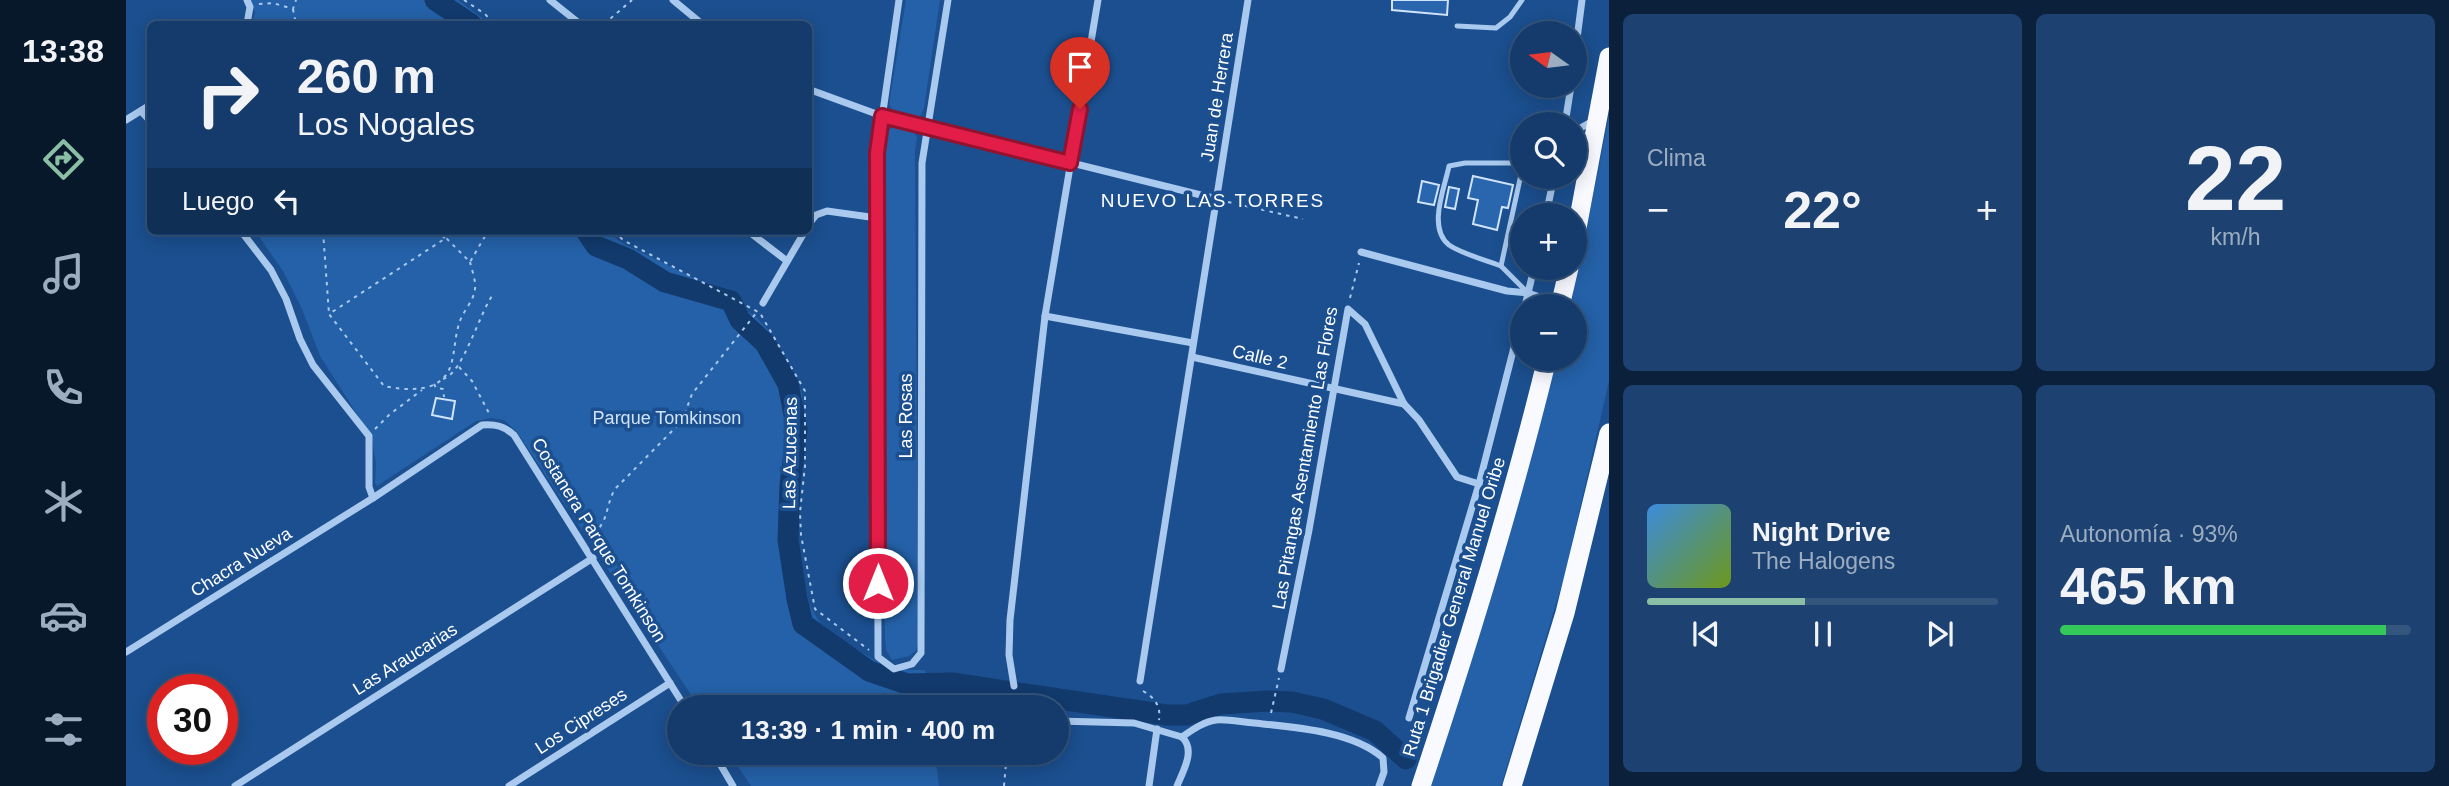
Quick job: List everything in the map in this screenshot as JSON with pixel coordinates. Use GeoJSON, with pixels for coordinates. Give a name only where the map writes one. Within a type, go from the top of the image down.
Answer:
{"type":"FeatureCollection","features":[{"type":"Feature","properties":{"kind":"highway"},"geometry":{"type":"LineString","coordinates":[[1582,203],[1609,57]]}},
{"type":"Feature","properties":{"kind":"highway","name":"Ruta 1 Brigadier General Manuel Oribe"},"geometry":{"type":"LineString","coordinates":[[1421,786],[1485,590],[1545,371]]}},
{"type":"Feature","properties":{"kind":"highway"},"geometry":{"type":"LineString","coordinates":[[1512,786],[1565,613],[1609,433]]}},
{"type":"Feature","properties":{"kind":"street"},"geometry":{"type":"LineString","coordinates":[[550,0],[576,21]]}},
{"type":"Feature","properties":{"kind":"street"},"geometry":{"type":"LineString","coordinates":[[673,0],[698,21]]}},
{"type":"Feature","properties":{"kind":"street"},"geometry":{"type":"LineString","coordinates":[[878,657],[877,153],[899,0]]}},
{"type":"Feature","properties":{"kind":"street"},"geometry":{"type":"LineString","coordinates":[[928,126],[948,0]]}},
{"type":"Feature","properties":{"kind":"street"},"geometry":{"type":"LineString","coordinates":[[1014,686],[1009,655],[1010,620],[1045,316],[1098,0]]}},
{"type":"Feature","properties":{"kind":"street","name":"Juan de Herrera"},"geometry":{"type":"LineString","coordinates":[[1140,681],[1248,0]]}},
{"type":"Feature","properties":{"kind":"street"},"geometry":{"type":"LineString","coordinates":[[1579,21],[1582,0]]}},
{"type":"Feature","properties":{"kind":"street"},"geometry":{"type":"LineString","coordinates":[[812,90],[882,116],[1217,199]]}},
{"type":"Feature","properties":{"kind":"street"},"geometry":{"type":"LineString","coordinates":[[126,120],[147,107]]}},
{"type":"Feature","properties":{"kind":"street"},"geometry":{"type":"LineString","coordinates":[[141,111],[147,118]]}},
{"type":"Feature","properties":{"kind":"street"},"geometry":{"type":"LineString","coordinates":[[1587,124],[1598,118]]}},
{"type":"Feature","properties":{"kind":"street","name":"Las Rosas"},"geometry":{"type":"LineString","coordinates":[[878,657],[894,669],[912,664],[920,653],[922,163],[928,126]]}},
{"type":"Feature","properties":{"kind":"street"},"geometry":{"type":"LineString","coordinates":[[812,220],[816,215],[827,211],[877,218]]}},
{"type":"Feature","properties":{"kind":"street"},"geometry":{"type":"LineString","coordinates":[[244,235],[276,279],[313,365],[369,436],[369,487],[373,498],[482,425],[494,425]]}},
{"type":"Feature","properties":{"kind":"street"},"geometry":{"type":"LineString","coordinates":[[753,235],[788,261]]}},
{"type":"Feature","properties":{"kind":"street"},"geometry":{"type":"LineString","coordinates":[[764,303],[803,235]]}},
{"type":"Feature","properties":{"kind":"street"},"geometry":{"type":"LineString","coordinates":[[1361,252],[1507,291],[1528,293],[1531,280]]}},
{"type":"Feature","properties":{"kind":"street"},"geometry":{"type":"LineString","coordinates":[[1348,309],[1365,324],[1404,404],[1419,420],[1457,477],[1479,484]]}},
{"type":"Feature","properties":{"kind":"street","name":"Las Pitangas Asentamiento Las Flores"},"geometry":{"type":"LineString","coordinates":[[1281,670],[1348,309]]}},
{"type":"Feature","properties":{"kind":"street"},"geometry":{"type":"LineString","coordinates":[[1045,316],[1193,343]]}},
{"type":"Feature","properties":{"kind":"street","name":"Calle 2"},"geometry":{"type":"LineString","coordinates":[[1192,357],[1404,404]]}},
{"type":"Feature","properties":{"kind":"street","name":"Ruta 1 Brigadier General Manuel Oribe"},"geometry":{"type":"LineString","coordinates":[[1409,718],[1479,484],[1510,363]]}},
{"type":"Feature","properties":{"kind":"street","name":"Costanera Parque Tomkinson"},"geometry":{"type":"LineString","coordinates":[[494,425],[504,427],[514,435],[678,695]]}},
{"type":"Feature","properties":{"kind":"street","name":"Chacra Nueva"},"geometry":{"type":"LineString","coordinates":[[126,652],[373,498]]}},
{"type":"Feature","properties":{"kind":"street","name":"Las Araucarias"},"geometry":{"type":"LineString","coordinates":[[234,786],[593,558]]}},
{"type":"Feature","properties":{"kind":"street","name":"Los Cipreses"},"geometry":{"type":"LineString","coordinates":[[509,786],[670,683]]}},
{"type":"Feature","properties":{"kind":"street","name":"Ruta 1 Brigadier General Manuel Oribe"},"geometry":{"type":"LineString","coordinates":[[1182,737],[1200,725],[1220,720],[1289,726],[1333,735],[1372,750],[1383,758],[1384,772],[1380,786]]}},
{"type":"Feature","properties":{"kind":"street"},"geometry":{"type":"LineString","coordinates":[[1069,722],[1125,722],[1182,737],[1187,743],[1188,755],[1177,786]]}},
{"type":"Feature","properties":{"kind":"street"},"geometry":{"type":"LineString","coordinates":[[1150,786],[1157,729]]}},
{"type":"Feature","properties":{"kind":"street"},"geometry":{"type":"LineString","coordinates":[[720,765],[733,786]]}},
{"type":"Feature","properties":{"kind":"lane"},"geometry":{"type":"LineString","coordinates":[[1457,26],[1496,28],[1510,17],[1522,0]]}},
{"type":"Feature","properties":{"kind":"lane"},"geometry":{"type":"LineString","coordinates":[[1510,163],[1465,163],[1449,166],[1438,219],[1441,235],[1450,245],[1501,266],[1528,293]]}},
{"type":"Feature","properties":{"kind":"lane"},"geometry":{"type":"LineString","coordinates":[[1501,266],[1518,189]]}},
{"type":"Feature","properties":{"kind":"path"},"geometry":{"type":"LineString","coordinates":[[295,21],[293,9],[296,0]]}},
{"type":"Feature","properties":{"kind":"path"},"geometry":{"type":"LineString","coordinates":[[464,0],[491,21]]}},
{"type":"Feature","properties":{"kind":"path"},"geometry":{"type":"LineString","coordinates":[[608,21],[632,0]]}},
{"type":"Feature","properties":{"kind":"path"},"geometry":{"type":"LineString","coordinates":[[248,4],[273,3],[293,9]]}},
{"type":"Feature","properties":{"kind":"path"},"geometry":{"type":"LineString","coordinates":[[1217,199],[1303,219]]}},
{"type":"Feature","properties":{"kind":"path"},"geometry":{"type":"LineString","coordinates":[[323,235],[329,314],[384,386],[423,390]]}},
{"type":"Feature","properties":{"kind":"path"},"geometry":{"type":"LineString","coordinates":[[442,235],[470,262],[475,291],[461,318],[452,364],[442,379]]}},
{"type":"Feature","properties":{"kind":"path"},"geometry":{"type":"LineString","coordinates":[[470,262],[486,235]]}},
{"type":"Feature","properties":{"kind":"path","name":"Las Azucenas"},"geometry":{"type":"LineString","coordinates":[[618,235],[760,313],[807,396],[801,536],[816,609],[878,657]]}},
{"type":"Feature","properties":{"kind":"path"},"geometry":{"type":"LineString","coordinates":[[329,314],[446,238]]}},
{"type":"Feature","properties":{"kind":"path","name":"Las Pitangas Asentamiento Las Flores"},"geometry":{"type":"LineString","coordinates":[[1348,309],[1361,252]]}},
{"type":"Feature","properties":{"kind":"path"},"geometry":{"type":"LineString","coordinates":[[369,436],[390,414],[434,383],[447,379],[458,367],[478,319],[494,293]]}},
{"type":"Feature","properties":{"kind":"path"},"geometry":{"type":"LineString","coordinates":[[593,558],[597,528],[603,522],[608,501],[615,489],[682,421],[692,394],[757,312]]}},
{"type":"Feature","properties":{"kind":"path"},"geometry":{"type":"LineString","coordinates":[[458,367],[472,381],[484,400],[494,425]]}},
{"type":"Feature","properties":{"kind":"path"},"geometry":{"type":"LineString","coordinates":[[434,383],[436,387],[443,389],[444,397]]}},
{"type":"Feature","properties":{"kind":"path"},"geometry":{"type":"LineString","coordinates":[[1140,681],[1140,688],[1156,701],[1160,712]]}},
{"type":"Feature","properties":{"kind":"path"},"geometry":{"type":"LineString","coordinates":[[1272,706],[1278,681]]}},
{"type":"Feature","properties":{"kind":"path"},"geometry":{"type":"LineString","coordinates":[[1004,786],[1006,765]]}},
{"type":"Feature","properties":{"kind":"green space"},"geometry":{"type":"Polygon","coordinates":[[[250,0],[458,0],[486,21],[252,21],[255,13],[250,0]]]}},
{"type":"Feature","properties":{"kind":"green space"},"geometry":{"type":"Polygon","coordinates":[[[906,0],[940,0],[924,108],[920,117],[893,111],[889,104],[906,0]]]}},
{"type":"Feature","properties":{"kind":"green space"},"geometry":{"type":"Polygon","coordinates":[[[1609,116],[1609,381],[1565,574],[1501,786],[1426,786],[1550,371],[1587,371],[1587,294],[1571,294],[1575,280],[1587,280],[1587,227],[1609,116]]]}},
{"type":"Feature","properties":{"kind":"green space"},"geometry":{"type":"Polygon","coordinates":[[[892,127],[914,131],[917,138],[918,642],[916,651],[909,656],[892,660],[886,650],[885,637],[881,147],[885,135],[892,127]]]}},
{"type":"Feature","properties":{"kind":"green space","name":"Parque Tomkinson"},"geometry":{"type":"Polygon","coordinates":[[[258,235],[611,235],[713,287],[757,318],[769,331],[802,393],[803,441],[795,527],[809,604],[820,623],[850,646],[880,663],[910,670],[925,670],[928,695],[691,695],[517,432],[504,420],[491,418],[476,421],[377,486],[371,436],[320,356],[302,309],[283,271],[258,235]]]}},
{"type":"Feature","properties":{"kind":"green space"},"geometry":{"type":"Polygon","coordinates":[[[737,765],[936,765],[939,786],[751,786],[737,765]]]}},
{"type":"Feature","properties":{"kind":"building"},"geometry":{"type":"Polygon","coordinates":[[[1392,0],[1448,0],[1447,15],[1392,10],[1392,0]]]}},
{"type":"Feature","properties":{"kind":"building"},"geometry":{"type":"Polygon","coordinates":[[[1473,176],[1510,184],[1512,189],[1508,208],[1502,207],[1497,230],[1473,224],[1478,200],[1468,198],[1473,176]]]}},
{"type":"Feature","properties":{"kind":"building"},"geometry":{"type":"Polygon","coordinates":[[[1422,181],[1439,185],[1434,205],[1418,202],[1422,181]]]}},
{"type":"Feature","properties":{"kind":"building"},"geometry":{"type":"Polygon","coordinates":[[[1449,187],[1459,189],[1455,209],[1445,207],[1449,187]]]}},
{"type":"Feature","properties":{"kind":"building"},"geometry":{"type":"Polygon","coordinates":[[[436,398],[455,401],[452,419],[432,415],[436,398]]]}},
{"type":"Feature","properties":{"kind":"waterway"},"geometry":{"type":"LineString","coordinates":[[435,0],[466,21]]}},
{"type":"Feature","properties":{"kind":"waterway"},"geometry":{"type":"LineString","coordinates":[[589,235],[596,246],[628,259],[665,282],[731,301],[740,320],[765,343],[788,384],[797,430],[790,485],[788,540],[803,624],[869,671],[907,684],[952,683],[1167,715],[1187,715],[1221,704],[1292,702],[1323,709],[1375,731],[1406,759]]}},
{"type":"Feature","properties":{"kind":"district","name":"NUEVO LAS TORRES"},"geometry":{"type":"Point","coordinates":[1213,200]}},
{"type":"Feature","properties":{"kind":"route"},"geometry":{"type":"LineString","coordinates":[[878,583],[877,153],[882,116],[1070,163],[1080,109]]}}]}
